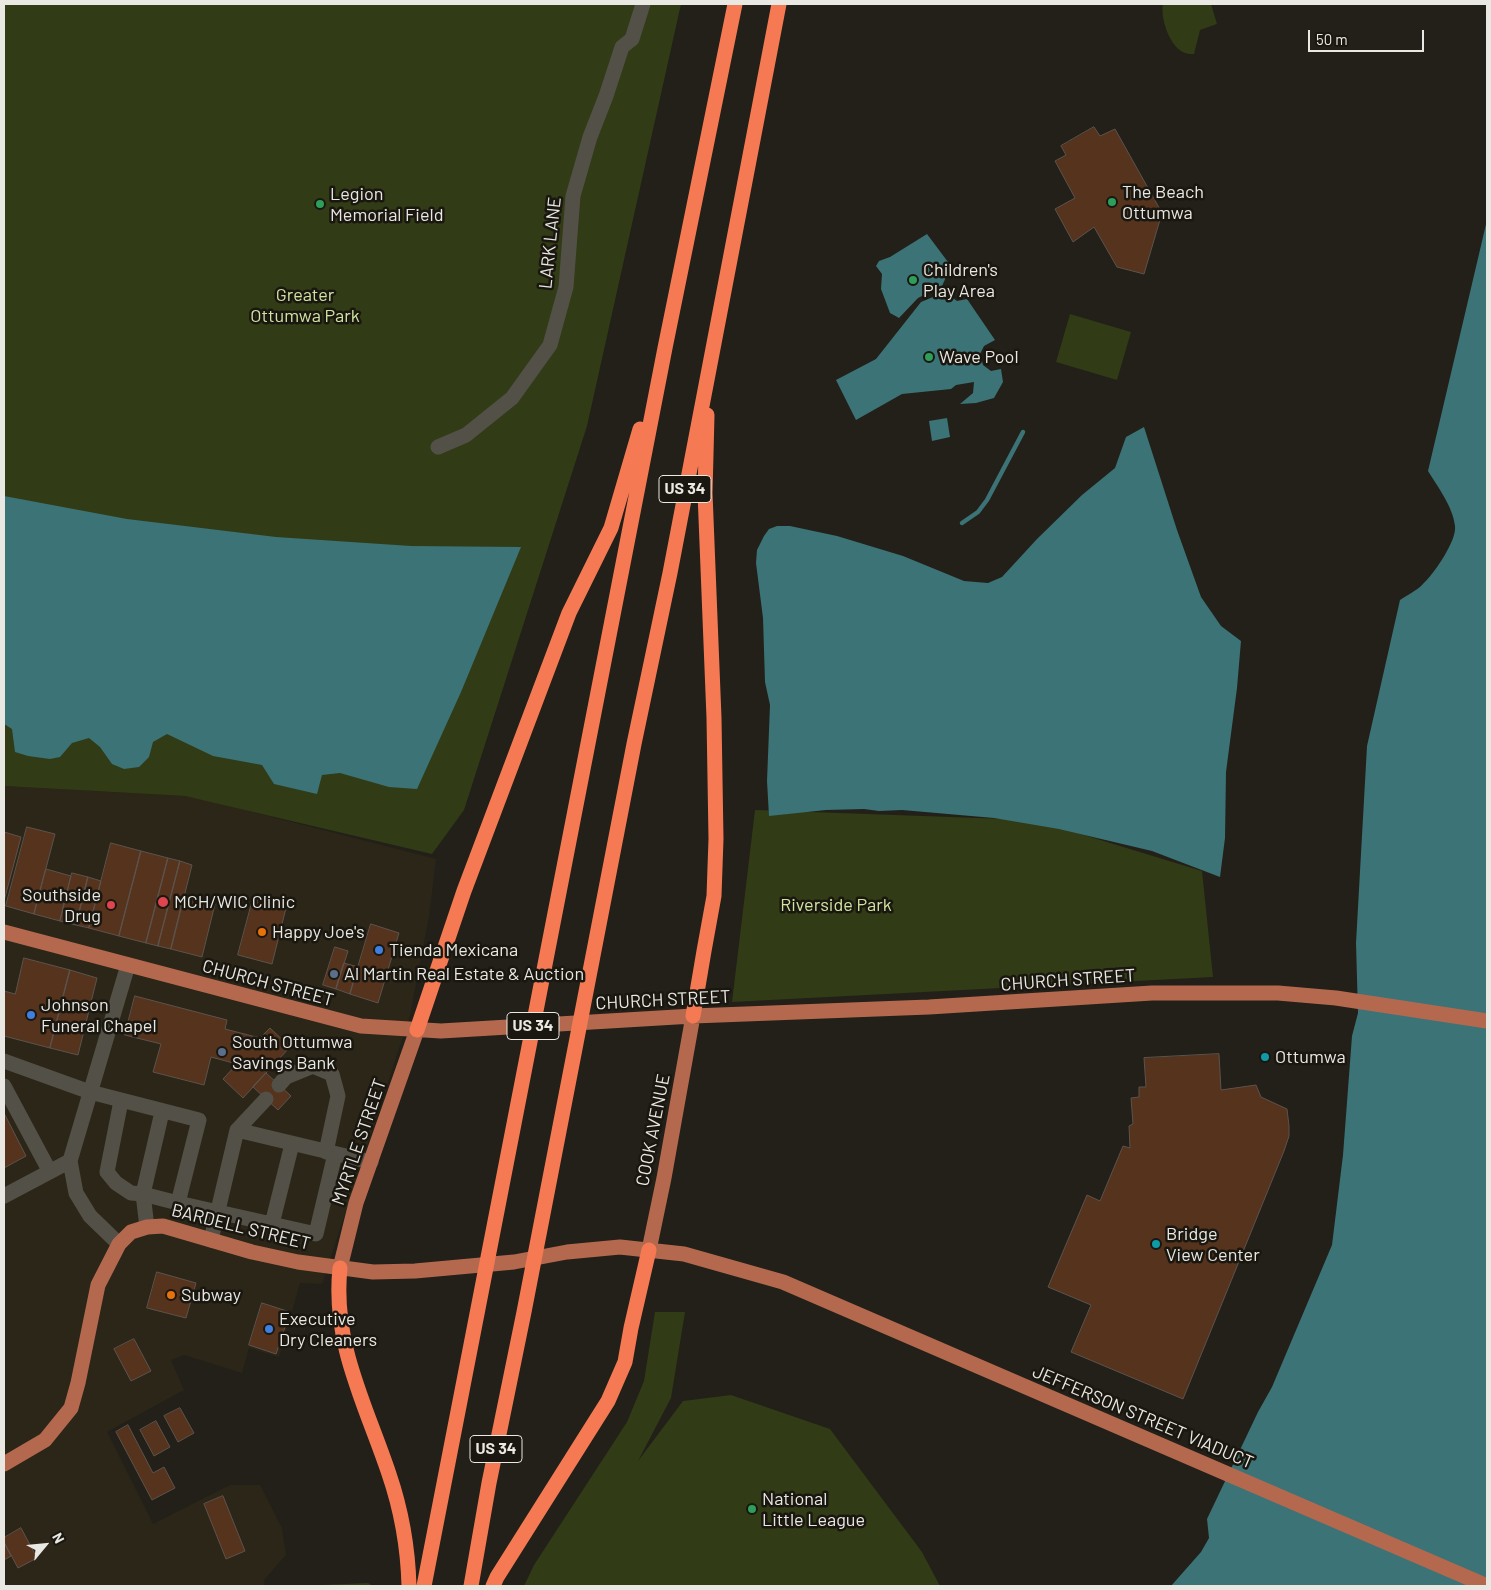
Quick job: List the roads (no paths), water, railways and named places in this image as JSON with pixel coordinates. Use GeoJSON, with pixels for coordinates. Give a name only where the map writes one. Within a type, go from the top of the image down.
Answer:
{"type":"FeatureCollection","features":[{"type":"Feature","properties":{"kind":"highway","name":"US 34"},"geometry":{"type":"LineString","coordinates":[[424,1586],[665,348],[735,4]]}},
{"type":"Feature","properties":{"kind":"highway","name":"US 34"},"geometry":{"type":"LineString","coordinates":[[471,1586],[489,1483],[634,744],[670,573],[779,4]]}},
{"type":"Feature","properties":{"kind":"highway"},"geometry":{"type":"LineString","coordinates":[[417,1030],[464,891],[555,648],[569,612],[611,528],[665,348]]}},
{"type":"Feature","properties":{"kind":"highway"},"geometry":{"type":"LineString","coordinates":[[693,1016],[714,896],[716,839],[714,718],[704,493],[708,369]]}},
{"type":"Feature","properties":{"kind":"highway"},"geometry":{"type":"LineString","coordinates":[[493,1586],[608,1401],[625,1362],[649,1250]]}},
{"type":"Feature","properties":{"kind":"highway"},"geometry":{"type":"LineString","coordinates":[[340,1268],[338,1288],[344,1342],[360,1400],[392,1484],[403,1528],[409,1586]]}},
{"type":"Feature","properties":{"kind":"main road","name":"CHURCH STREET"},"geometry":{"type":"LineString","coordinates":[[4,932],[361,1026],[417,1030],[441,1031],[693,1016],[929,1008],[1152,994],[1278,993],[1336,998],[1487,1021]]}},
{"type":"Feature","properties":{"kind":"main road","name":"COOK AVENUE"},"geometry":{"type":"LineString","coordinates":[[649,1250],[693,1016]]}},
{"type":"Feature","properties":{"kind":"main road","name":"MYRTLE STREET"},"geometry":{"type":"LineString","coordinates":[[340,1268],[356,1203],[417,1030]]}},
{"type":"Feature","properties":{"kind":"main road","name":"BARDELL STREET"},"geometry":{"type":"LineString","coordinates":[[119,1244],[131,1232],[147,1227],[163,1226],[252,1252],[298,1262],[373,1272],[415,1271],[514,1262],[567,1252],[620,1247],[649,1250]]}},
{"type":"Feature","properties":{"kind":"main road"},"geometry":{"type":"LineString","coordinates":[[4,1464],[45,1440],[71,1408],[98,1285],[119,1244]]}},
{"type":"Feature","properties":{"kind":"main road","name":"JEFFERSON STREET VIADUCT"},"geometry":{"type":"LineString","coordinates":[[649,1250],[684,1254],[783,1282],[1487,1586]]}},
{"type":"Feature","properties":{"kind":"street","name":"LARK LANE"},"geometry":{"type":"LineString","coordinates":[[438,448],[466,435],[512,398],[550,345],[566,287],[573,196],[590,137],[622,47],[632,39],[643,4]]}},
{"type":"Feature","properties":{"kind":"street"},"geometry":{"type":"LineString","coordinates":[[119,1244],[90,1216],[76,1193],[70,1161],[128,965]]}},
{"type":"Feature","properties":{"kind":"street"},"geometry":{"type":"LineString","coordinates":[[4,1061],[90,1092],[199,1120],[178,1204]]}},
{"type":"Feature","properties":{"kind":"street"},"geometry":{"type":"LineString","coordinates":[[121,1100],[107,1172],[116,1183],[132,1193],[316,1234],[338,1096],[332,1074],[313,1066],[286,1077],[279,1085]]}},
{"type":"Feature","properties":{"kind":"street"},"geometry":{"type":"LineString","coordinates":[[4,1086],[50,1172]]}},
{"type":"Feature","properties":{"kind":"street"},"geometry":{"type":"LineString","coordinates":[[211,1240],[237,1130],[266,1099]]}},
{"type":"Feature","properties":{"kind":"street"},"geometry":{"type":"LineString","coordinates":[[147,1227],[143,1194],[162,1112]]}},
{"type":"Feature","properties":{"kind":"street"},"geometry":{"type":"LineString","coordinates":[[237,1130],[371,1162]]}},
{"type":"Feature","properties":{"kind":"street"},"geometry":{"type":"LineString","coordinates":[[272,1224],[292,1144]]}},
{"type":"Feature","properties":{"kind":"street"},"geometry":{"type":"LineString","coordinates":[[4,1196],[70,1161]]}},
{"type":"Feature","properties":{"kind":"water"},"geometry":{"type":"Polygon","coordinates":[[[1487,220],[1487,1586],[1171,1586],[1201,1552],[1209,1538],[1207,1519],[1258,1412],[1272,1387],[1332,1245],[1343,1155],[1352,1036],[1358,1013],[1356,943],[1367,746],[1400,600],[1420,587],[1432,574],[1448,549],[1455,532],[1454,519],[1445,497],[1428,471],[1487,220]]]}},
{"type":"Feature","properties":{"kind":"water","name":"Children's Play Area"},"geometry":{"type":"Polygon","coordinates":[[[927,234],[954,270],[947,275],[942,286],[918,298],[899,318],[890,313],[881,289],[882,274],[876,266],[879,261],[890,257],[927,234]]]}},
{"type":"Feature","properties":{"kind":"water","name":"Wave Pool"},"geometry":{"type":"Polygon","coordinates":[[[945,292],[957,301],[967,299],[995,340],[984,346],[980,354],[983,365],[991,371],[1001,369],[1003,382],[994,398],[976,403],[960,404],[973,393],[974,382],[956,385],[951,389],[902,394],[856,420],[836,380],[876,359],[921,302],[945,292]]]}},
{"type":"Feature","properties":{"kind":"water"},"geometry":{"type":"Polygon","coordinates":[[[947,418],[950,437],[932,441],[929,421],[947,418]]]}},
{"type":"Feature","properties":{"kind":"water"},"geometry":{"type":"Polygon","coordinates":[[[1144,427],[1201,597],[1221,626],[1241,641],[1226,772],[1225,838],[1220,877],[1152,851],[1059,829],[994,818],[902,810],[879,811],[864,809],[826,810],[769,816],[767,781],[770,705],[765,682],[763,618],[756,563],[757,550],[769,529],[777,526],[790,526],[837,536],[903,556],[964,581],[988,583],[1002,577],[1082,495],[1115,468],[1126,437],[1144,427]]]}},
{"type":"Feature","properties":{"kind":"water"},"geometry":{"type":"Polygon","coordinates":[[[4,496],[127,519],[276,537],[411,546],[521,547],[461,692],[417,789],[389,787],[340,773],[322,775],[317,794],[274,784],[262,765],[213,756],[167,734],[153,742],[149,757],[139,767],[124,769],[112,764],[100,747],[89,738],[72,743],[60,757],[50,759],[15,752],[12,729],[4,724],[4,496]]]}},
{"type":"Feature","properties":{"kind":"waterway"},"geometry":{"type":"LineString","coordinates":[[962,523],[978,512],[987,500],[1023,432]]}},
{"type":"Feature","properties":{"kind":"place","name":"The Beach Ottumwa"},"geometry":{"type":"Point","coordinates":[1112,202]}},
{"type":"Feature","properties":{"kind":"place","name":"Legion Memorial Field"},"geometry":{"type":"Point","coordinates":[320,204]}},
{"type":"Feature","properties":{"kind":"place","name":"Children's Play Area"},"geometry":{"type":"Point","coordinates":[913,280]}},
{"type":"Feature","properties":{"kind":"place","name":"Wave Pool"},"geometry":{"type":"Point","coordinates":[929,357]}},
{"type":"Feature","properties":{"kind":"place","name":"MCH/WIC Clinic"},"geometry":{"type":"Point","coordinates":[163,902]}},
{"type":"Feature","properties":{"kind":"place","name":"Southside Drug"},"geometry":{"type":"Point","coordinates":[111,905]}},
{"type":"Feature","properties":{"kind":"place","name":"Happy Joe's"},"geometry":{"type":"Point","coordinates":[262,932]}},
{"type":"Feature","properties":{"kind":"place","name":"Tienda Mexicana"},"geometry":{"type":"Point","coordinates":[379,950]}},
{"type":"Feature","properties":{"kind":"place","name":"Al Martin Real Estate & Auction"},"geometry":{"type":"Point","coordinates":[334,974]}},
{"type":"Feature","properties":{"kind":"place","name":"Johnson Funeral Chapel"},"geometry":{"type":"Point","coordinates":[31,1015]}},
{"type":"Feature","properties":{"kind":"place","name":"South Ottumwa Savings Bank"},"geometry":{"type":"Point","coordinates":[222,1052]}},
{"type":"Feature","properties":{"kind":"place","name":"Ottumwa"},"geometry":{"type":"Point","coordinates":[1265,1057]}},
{"type":"Feature","properties":{"kind":"place","name":"Bridge View Center"},"geometry":{"type":"Point","coordinates":[1156,1244]}},
{"type":"Feature","properties":{"kind":"place","name":"Subway"},"geometry":{"type":"Point","coordinates":[171,1295]}},
{"type":"Feature","properties":{"kind":"place","name":"Executive Dry Cleaners"},"geometry":{"type":"Point","coordinates":[269,1329]}},
{"type":"Feature","properties":{"kind":"place","name":"National Little League"},"geometry":{"type":"Point","coordinates":[752,1509]}},
{"type":"Feature","properties":{"kind":"park label","name":"Greater Ottumwa Park"},"geometry":{"type":"Point","coordinates":[305,305]}},
{"type":"Feature","properties":{"kind":"park label","name":"Riverside Park"},"geometry":{"type":"Point","coordinates":[836,905]}}]}
